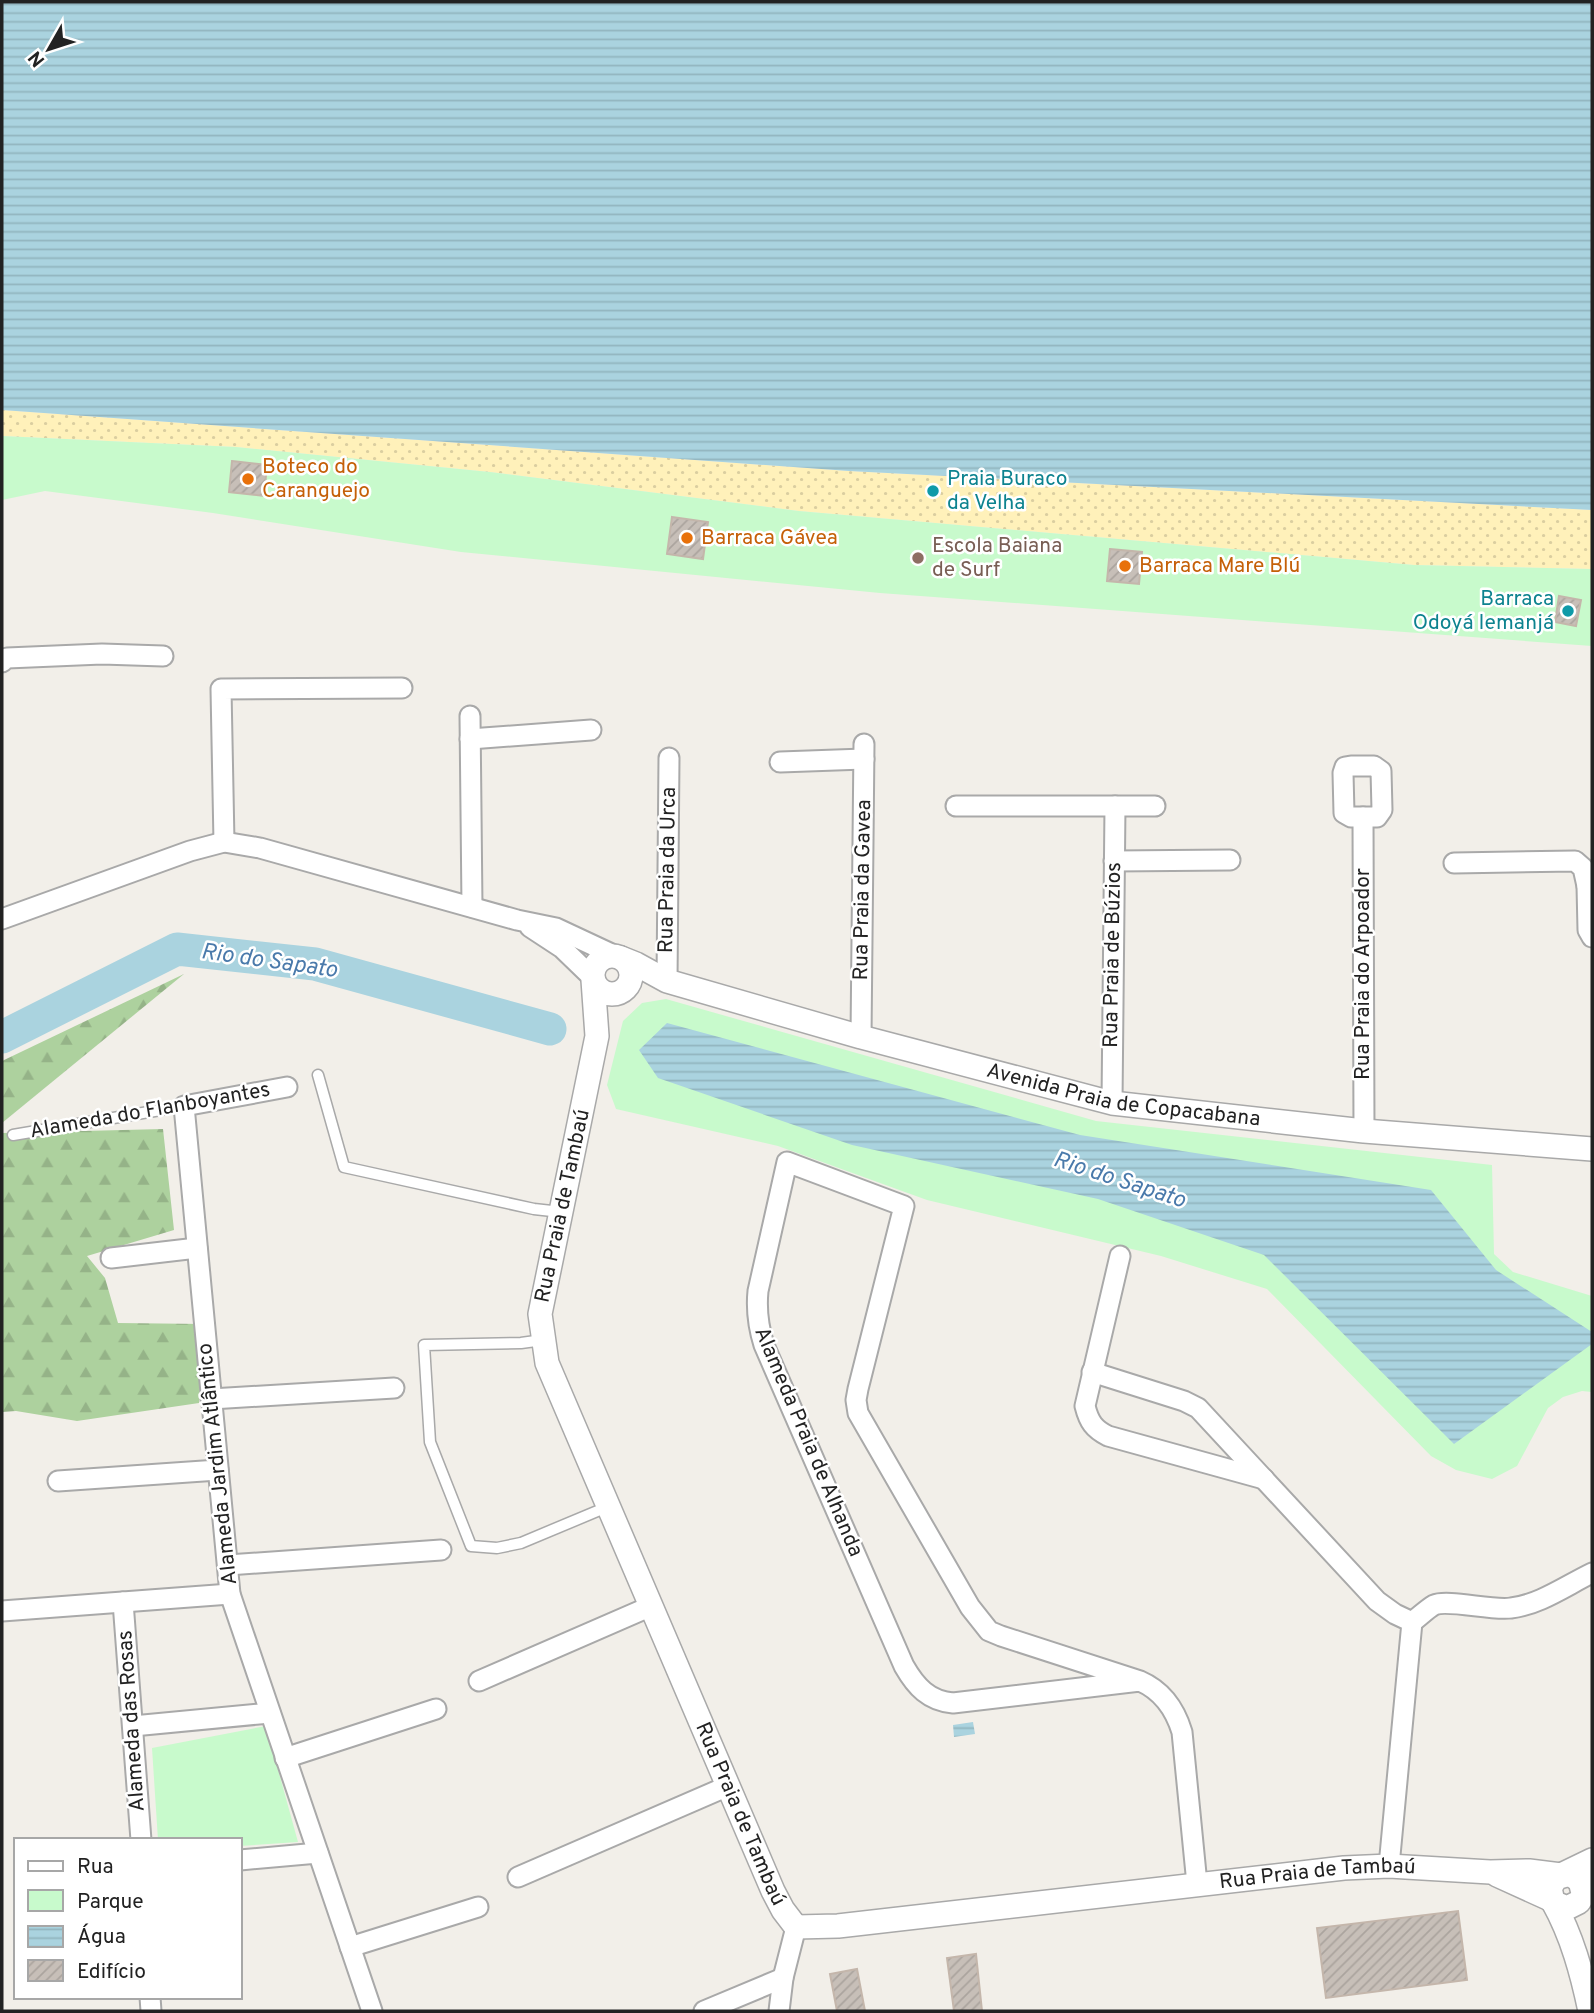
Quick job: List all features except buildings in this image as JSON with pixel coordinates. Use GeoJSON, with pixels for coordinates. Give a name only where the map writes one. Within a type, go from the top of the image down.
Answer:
{"type":"FeatureCollection","features":[{"type":"Feature","properties":{"kind":"street"},"geometry":{"type":"LineString","coordinates":[[2,662],[7,658],[56,656],[163,656]]}},
{"type":"Feature","properties":{"kind":"street"},"geometry":{"type":"LineString","coordinates":[[224,842],[221,689],[402,688]]}},
{"type":"Feature","properties":{"kind":"street"},"geometry":{"type":"LineString","coordinates":[[470,716],[472,907]]}},
{"type":"Feature","properties":{"kind":"street"},"geometry":{"type":"LineString","coordinates":[[470,739],[591,730]]}},
{"type":"Feature","properties":{"kind":"street","name":"Rua Praia da Gavea"},"geometry":{"type":"LineString","coordinates":[[780,762],[864,752],[861,1037]]}},
{"type":"Feature","properties":{"kind":"street","name":"Rua Praia da Urca"},"geometry":{"type":"LineString","coordinates":[[667,981],[669,758]]}},
{"type":"Feature","properties":{"kind":"street"},"geometry":{"type":"LineString","coordinates":[[957,806],[1155,806]]}},
{"type":"Feature","properties":{"kind":"street","name":"Rua Praia de Búzios"},"geometry":{"type":"LineString","coordinates":[[1112,1103],[1115,806]]}},
{"type":"Feature","properties":{"kind":"street","name":"Rua Praia do Arpoador"},"geometry":{"type":"LineString","coordinates":[[1363,817],[1364,1131]]}},
{"type":"Feature","properties":{"kind":"street","name":"Avenida Praia de Copacabana"},"geometry":{"type":"LineString","coordinates":[[2,919],[156,863],[224,842],[260,848],[564,931],[667,981],[861,1037],[1112,1103],[1364,1131],[1592,1149]]}},
{"type":"Feature","properties":{"kind":"street"},"geometry":{"type":"LineString","coordinates":[[1114,861],[1230,860]]}},
{"type":"Feature","properties":{"kind":"street"},"geometry":{"type":"LineString","coordinates":[[1454,863],[1575,861],[1583,868],[1589,886],[1588,930],[1592,937]]}},
{"type":"Feature","properties":{"kind":"street","name":"Avenida Praia de Copacabana"},"geometry":{"type":"LineString","coordinates":[[517,920],[554,942],[593,979]]}},
{"type":"Feature","properties":{"kind":"street"},"geometry":{"type":"LineString","coordinates":[[611,956],[619,957],[630,967],[628,986],[612,995],[602,992],[593,979],[595,965],[599,960],[611,956]]}},
{"type":"Feature","properties":{"kind":"street","name":"Rua Praia de Tambaú"},"geometry":{"type":"LineString","coordinates":[[593,979],[597,1036],[540,1314],[547,1363],[649,1607],[773,1891],[796,1927],[838,1926],[1344,1868],[1389,1866],[1490,1872],[1529,1871],[1562,1875]]}},
{"type":"Feature","properties":{"kind":"street","name":"Avenida Praia de Copacabana"},"geometry":{"type":"LineString","coordinates":[[622,991],[667,981]]}},
{"type":"Feature","properties":{"kind":"street","name":"Rua Praia de Tambaú"},"geometry":{"type":"LineString","coordinates":[[597,1036],[622,991]]}},
{"type":"Feature","properties":{"kind":"street","name":"Alameda do Flanboyantes"},"geometry":{"type":"LineString","coordinates":[[184,1105],[287,1087]]}},
{"type":"Feature","properties":{"kind":"street","name":"Alameda Jardim Atlântico"},"geometry":{"type":"LineString","coordinates":[[184,1105],[230,1594],[372,2011]]}},
{"type":"Feature","properties":{"kind":"street","name":"Alameda Praia de Alhanda"},"geometry":{"type":"LineString","coordinates":[[1140,1681],[953,1703],[939,1702],[925,1694],[913,1682],[764,1345],[758,1325],[758,1291],[787,1162],[904,1206],[858,1388],[858,1413],[978,1620],[989,1631],[1140,1681],[1153,1686],[1166,1699],[1177,1715],[1182,1732],[1198,1884]]}},
{"type":"Feature","properties":{"kind":"street"},"geometry":{"type":"LineString","coordinates":[[111,1258],[197,1248]]}},
{"type":"Feature","properties":{"kind":"street"},"geometry":{"type":"LineString","coordinates":[[1120,1256],[1085,1406],[1091,1423],[1098,1432],[1108,1436],[1264,1479]]}},
{"type":"Feature","properties":{"kind":"street"},"geometry":{"type":"LineString","coordinates":[[1093,1372],[1193,1404],[1377,1601],[1412,1622]]}},
{"type":"Feature","properties":{"kind":"street"},"geometry":{"type":"LineString","coordinates":[[211,1399],[394,1388]]}},
{"type":"Feature","properties":{"kind":"street"},"geometry":{"type":"LineString","coordinates":[[58,1481],[218,1470]]}},
{"type":"Feature","properties":{"kind":"street"},"geometry":{"type":"LineString","coordinates":[[228,1565],[442,1550]]}},
{"type":"Feature","properties":{"kind":"street"},"geometry":{"type":"LineString","coordinates":[[1389,1866],[1412,1622],[1434,1605],[1442,1603],[1493,1609],[1514,1608],[1533,1602],[1592,1573]]}},
{"type":"Feature","properties":{"kind":"street"},"geometry":{"type":"LineString","coordinates":[[2,1611],[230,1594]]}},
{"type":"Feature","properties":{"kind":"street","name":"Alameda das Rosas"},"geometry":{"type":"LineString","coordinates":[[123,1602],[141,1838]]}},
{"type":"Feature","properties":{"kind":"street"},"geometry":{"type":"LineString","coordinates":[[479,1681],[649,1607]]}},
{"type":"Feature","properties":{"kind":"street"},"geometry":{"type":"LineString","coordinates":[[285,1758],[436,1709]]}},
{"type":"Feature","properties":{"kind":"street"},"geometry":{"type":"LineString","coordinates":[[133,1726],[270,1713]]}},
{"type":"Feature","properties":{"kind":"street"},"geometry":{"type":"LineString","coordinates":[[518,1877],[728,1786]]}},
{"type":"Feature","properties":{"kind":"street"},"geometry":{"type":"LineString","coordinates":[[242,1860],[318,1853]]}},
{"type":"Feature","properties":{"kind":"street"},"geometry":{"type":"LineString","coordinates":[[1590,2011],[1582,1973],[1550,1888],[1556,1878],[1592,1860]]}},
{"type":"Feature","properties":{"kind":"street","name":"Rua Praia de Tambaú"},"geometry":{"type":"LineString","coordinates":[[1490,1872],[1519,1883],[1553,1901]]}},
{"type":"Feature","properties":{"kind":"street"},"geometry":{"type":"LineString","coordinates":[[1562,1875],[1570,1874],[1580,1881],[1586,1890],[1580,1932],[1582,1973]]}},
{"type":"Feature","properties":{"kind":"street"},"geometry":{"type":"LineString","coordinates":[[1553,1901],[1567,1908],[1574,1907],[1586,1890]]}},
{"type":"Feature","properties":{"kind":"street"},"geometry":{"type":"LineString","coordinates":[[350,1947],[478,1907]]}},
{"type":"Feature","properties":{"kind":"street"},"geometry":{"type":"LineString","coordinates":[[779,2011],[783,1978],[796,1927]]}},
{"type":"Feature","properties":{"kind":"street"},"geometry":{"type":"LineString","coordinates":[[704,2011],[783,1978]]}},
{"type":"Feature","properties":{"kind":"lane"},"geometry":{"type":"LineString","coordinates":[[318,1075],[344,1167],[534,1209],[561,1212]]}},
{"type":"Feature","properties":{"kind":"lane","name":"Alameda do Flanboyantes"},"geometry":{"type":"LineString","coordinates":[[13,1135],[184,1105]]}},
{"type":"Feature","properties":{"kind":"lane"},"geometry":{"type":"LineString","coordinates":[[543,1340],[424,1345],[430,1441],[435,1455],[471,1546],[496,1548],[521,1543],[607,1507]]}},
{"type":"Feature","properties":{"kind":"green space"},"geometry":{"type":"Polygon","coordinates":[[[2,436],[236,447],[490,472],[799,511],[1414,565],[1592,569],[1592,646],[880,593],[461,552],[213,513],[45,491],[2,500],[2,436]]]}},
{"type":"Feature","properties":{"kind":"green space"},"geometry":{"type":"Polygon","coordinates":[[[184,974],[2,1123],[2,1061],[184,974]]]}},
{"type":"Feature","properties":{"kind":"green space"},"geometry":{"type":"Polygon","coordinates":[[[666,999],[1096,1121],[1492,1165],[1494,1254],[1513,1272],[1592,1296],[1592,1392],[1582,1391],[1563,1397],[1548,1408],[1517,1466],[1492,1479],[1456,1470],[1431,1456],[1267,1289],[1161,1256],[927,1200],[778,1146],[616,1109],[607,1085],[623,1021],[642,1003],[666,999]]]}},
{"type":"Feature","properties":{"kind":"green space"},"geometry":{"type":"Polygon","coordinates":[[[163,1129],[174,1230],[87,1256],[105,1278],[118,1323],[204,1324],[199,1403],[77,1421],[16,1411],[2,1412],[2,1133],[163,1129]]]}},
{"type":"Feature","properties":{"kind":"green space"},"geometry":{"type":"Polygon","coordinates":[[[266,1726],[298,1842],[242,1846],[242,1838],[158,1838],[152,1748],[266,1726]]]}},
{"type":"Feature","properties":{"kind":"sand","name":"Praia Buraco da Velha"},"geometry":{"type":"Polygon","coordinates":[[[2,410],[849,471],[1592,510],[1592,569],[1414,565],[799,511],[490,472],[236,447],[2,436],[2,410]]]}},
{"type":"Feature","properties":{"kind":"water"},"geometry":{"type":"Polygon","coordinates":[[[2,2],[1592,2],[1592,510],[849,471],[2,410],[2,2]]]}},
{"type":"Feature","properties":{"kind":"water"},"geometry":{"type":"Polygon","coordinates":[[[667,1023],[1080,1135],[1431,1190],[1496,1270],[1592,1332],[1592,1344],[1454,1444],[1264,1255],[1098,1199],[852,1145],[658,1078],[639,1050],[667,1023]]]}},
{"type":"Feature","properties":{"kind":"water"},"geometry":{"type":"Polygon","coordinates":[[[973,1722],[975,1734],[954,1737],[953,1725],[973,1722]]]}},
{"type":"Feature","properties":{"kind":"waterway","name":"Rio do Sapato"},"geometry":{"type":"LineString","coordinates":[[2,1037],[177,949],[315,964],[550,1029]]}},
{"type":"Feature","properties":{"kind":"place","name":"Boteco do Caranguejo"},"geometry":{"type":"Point","coordinates":[248,479]}},
{"type":"Feature","properties":{"kind":"place","name":"Praia Buraco da Velha"},"geometry":{"type":"Point","coordinates":[933,491]}},
{"type":"Feature","properties":{"kind":"place","name":"Barraca Gávea"},"geometry":{"type":"Point","coordinates":[687,538]}},
{"type":"Feature","properties":{"kind":"place","name":"Escola Baiana de Surf"},"geometry":{"type":"Point","coordinates":[918,558]}},
{"type":"Feature","properties":{"kind":"place","name":"Barraca Mare Blú"},"geometry":{"type":"Point","coordinates":[1125,566]}},
{"type":"Feature","properties":{"kind":"place","name":"Barraca Odoyá Iemanjá"},"geometry":{"type":"Point","coordinates":[1568,611]}}]}
